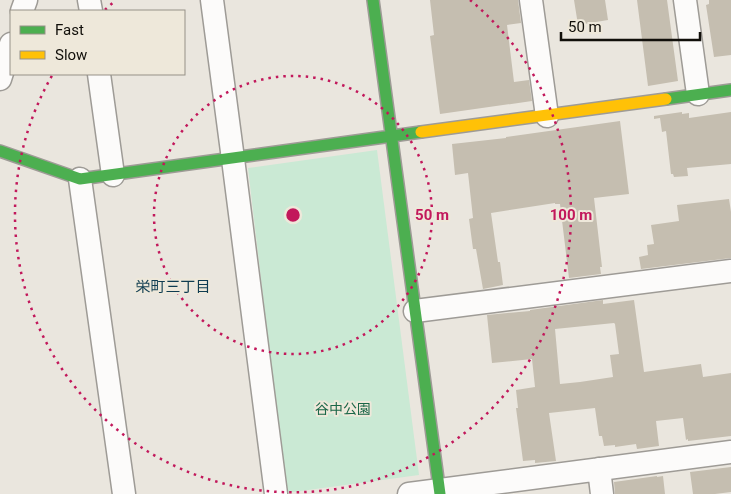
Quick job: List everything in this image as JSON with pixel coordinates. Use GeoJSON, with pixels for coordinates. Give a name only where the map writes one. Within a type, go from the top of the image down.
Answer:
{"type":"FeatureCollection","features":[{"type":"Feature","properties":{"kind":"street"},"geometry":{"type":"LineString","coordinates":[[212,0],[276,494]]}},
{"type":"Feature","properties":{"kind":"street"},"geometry":{"type":"LineString","coordinates":[[373,0],[440,492]]}},
{"type":"Feature","properties":{"kind":"street"},"geometry":{"type":"LineString","coordinates":[[531,0],[547,116]]}},
{"type":"Feature","properties":{"kind":"street"},"geometry":{"type":"LineString","coordinates":[[686,0],[698,94]]}},
{"type":"Feature","properties":{"kind":"street"},"geometry":{"type":"LineString","coordinates":[[0,79],[10,47]]}},
{"type":"Feature","properties":{"kind":"street"},"geometry":{"type":"LineString","coordinates":[[99,75],[113,175]]}},
{"type":"Feature","properties":{"kind":"street"},"geometry":{"type":"LineString","coordinates":[[0,151],[80,179],[731,90]]}},
{"type":"Feature","properties":{"kind":"street"},"geometry":{"type":"LineString","coordinates":[[80,179],[124,494]]}},
{"type":"Feature","properties":{"kind":"street"},"geometry":{"type":"LineString","coordinates":[[415,311],[731,271]]}},
{"type":"Feature","properties":{"kind":"street"},"geometry":{"type":"LineString","coordinates":[[408,494],[440,492],[731,452]]}},
{"type":"Feature","properties":{"kind":"street"},"geometry":{"type":"LineString","coordinates":[[598,469],[602,494]]}},
{"type":"Feature","properties":{"kind":"green space","name":"谷中公園"},"geometry":{"type":"Polygon","coordinates":[[[377,150],[419,475],[286,493],[248,168],[377,150]]]}},
{"type":"Feature","properties":{"kind":"building"},"geometry":{"type":"Polygon","coordinates":[[[430,0],[518,0],[521,23],[507,25],[514,82],[529,80],[532,101],[440,114],[430,36],[434,35],[430,0]]]}},
{"type":"Feature","properties":{"kind":"building"},"geometry":{"type":"Polygon","coordinates":[[[574,0],[605,0],[608,20],[578,25],[574,0]]]}},
{"type":"Feature","properties":{"kind":"building"},"geometry":{"type":"Polygon","coordinates":[[[637,0],[667,0],[678,81],[648,86],[637,0]]]}},
{"type":"Feature","properties":{"kind":"building"},"geometry":{"type":"Polygon","coordinates":[[[709,0],[731,0],[731,55],[714,57],[706,5],[709,4],[709,0]]]}},
{"type":"Feature","properties":{"kind":"building"},"geometry":{"type":"Polygon","coordinates":[[[682,112],[682,114],[689,113],[689,118],[731,112],[731,164],[687,168],[688,176],[674,177],[671,174],[666,131],[662,132],[660,118],[654,119],[654,116],[682,112]]]}},
{"type":"Feature","properties":{"kind":"building"},"geometry":{"type":"Polygon","coordinates":[[[620,121],[629,194],[594,198],[602,267],[600,267],[601,274],[569,278],[560,204],[555,203],[491,213],[503,285],[483,289],[476,249],[473,249],[469,219],[473,218],[468,173],[455,175],[452,144],[620,121]]]}},
{"type":"Feature","properties":{"kind":"building"},"geometry":{"type":"Polygon","coordinates":[[[729,199],[731,212],[731,258],[641,269],[639,257],[648,255],[647,245],[654,244],[651,225],[679,221],[677,205],[729,199]]]}},
{"type":"Feature","properties":{"kind":"building"},"geometry":{"type":"Polygon","coordinates":[[[603,300],[603,304],[634,300],[644,372],[701,364],[703,377],[731,373],[731,436],[688,441],[688,439],[686,440],[683,418],[656,421],[659,446],[637,449],[636,444],[615,447],[615,445],[604,446],[602,436],[599,436],[595,408],[549,413],[556,461],[535,463],[535,460],[523,461],[516,408],[518,408],[516,390],[535,387],[532,359],[492,363],[487,315],[603,300]],[[615,324],[555,329],[560,384],[613,377],[610,355],[619,354],[615,324]]]}},
{"type":"Feature","properties":{"kind":"building"},"geometry":{"type":"Polygon","coordinates":[[[731,467],[731,492],[693,494],[690,472],[731,467]]]}},
{"type":"Feature","properties":{"kind":"building"},"geometry":{"type":"Polygon","coordinates":[[[663,476],[665,494],[615,494],[614,482],[663,476]]]}},
{"type":"Feature","properties":{"kind":"traffic: fast"},"geometry":{"type":"LineString","coordinates":[[373,0],[440,494]]}},
{"type":"Feature","properties":{"kind":"traffic: fast"},"geometry":{"type":"LineString","coordinates":[[666,99],[731,90]]}},
{"type":"Feature","properties":{"kind":"traffic: fast"},"geometry":{"type":"LineString","coordinates":[[0,151],[80,179],[421,132]]}},
{"type":"Feature","properties":{"kind":"traffic: slow"},"geometry":{"type":"LineString","coordinates":[[421,132],[666,99]]}},
{"type":"Feature","properties":{"kind":"district","name":"栄町三丁目"},"geometry":{"type":"Point","coordinates":[173,287]}}]}
